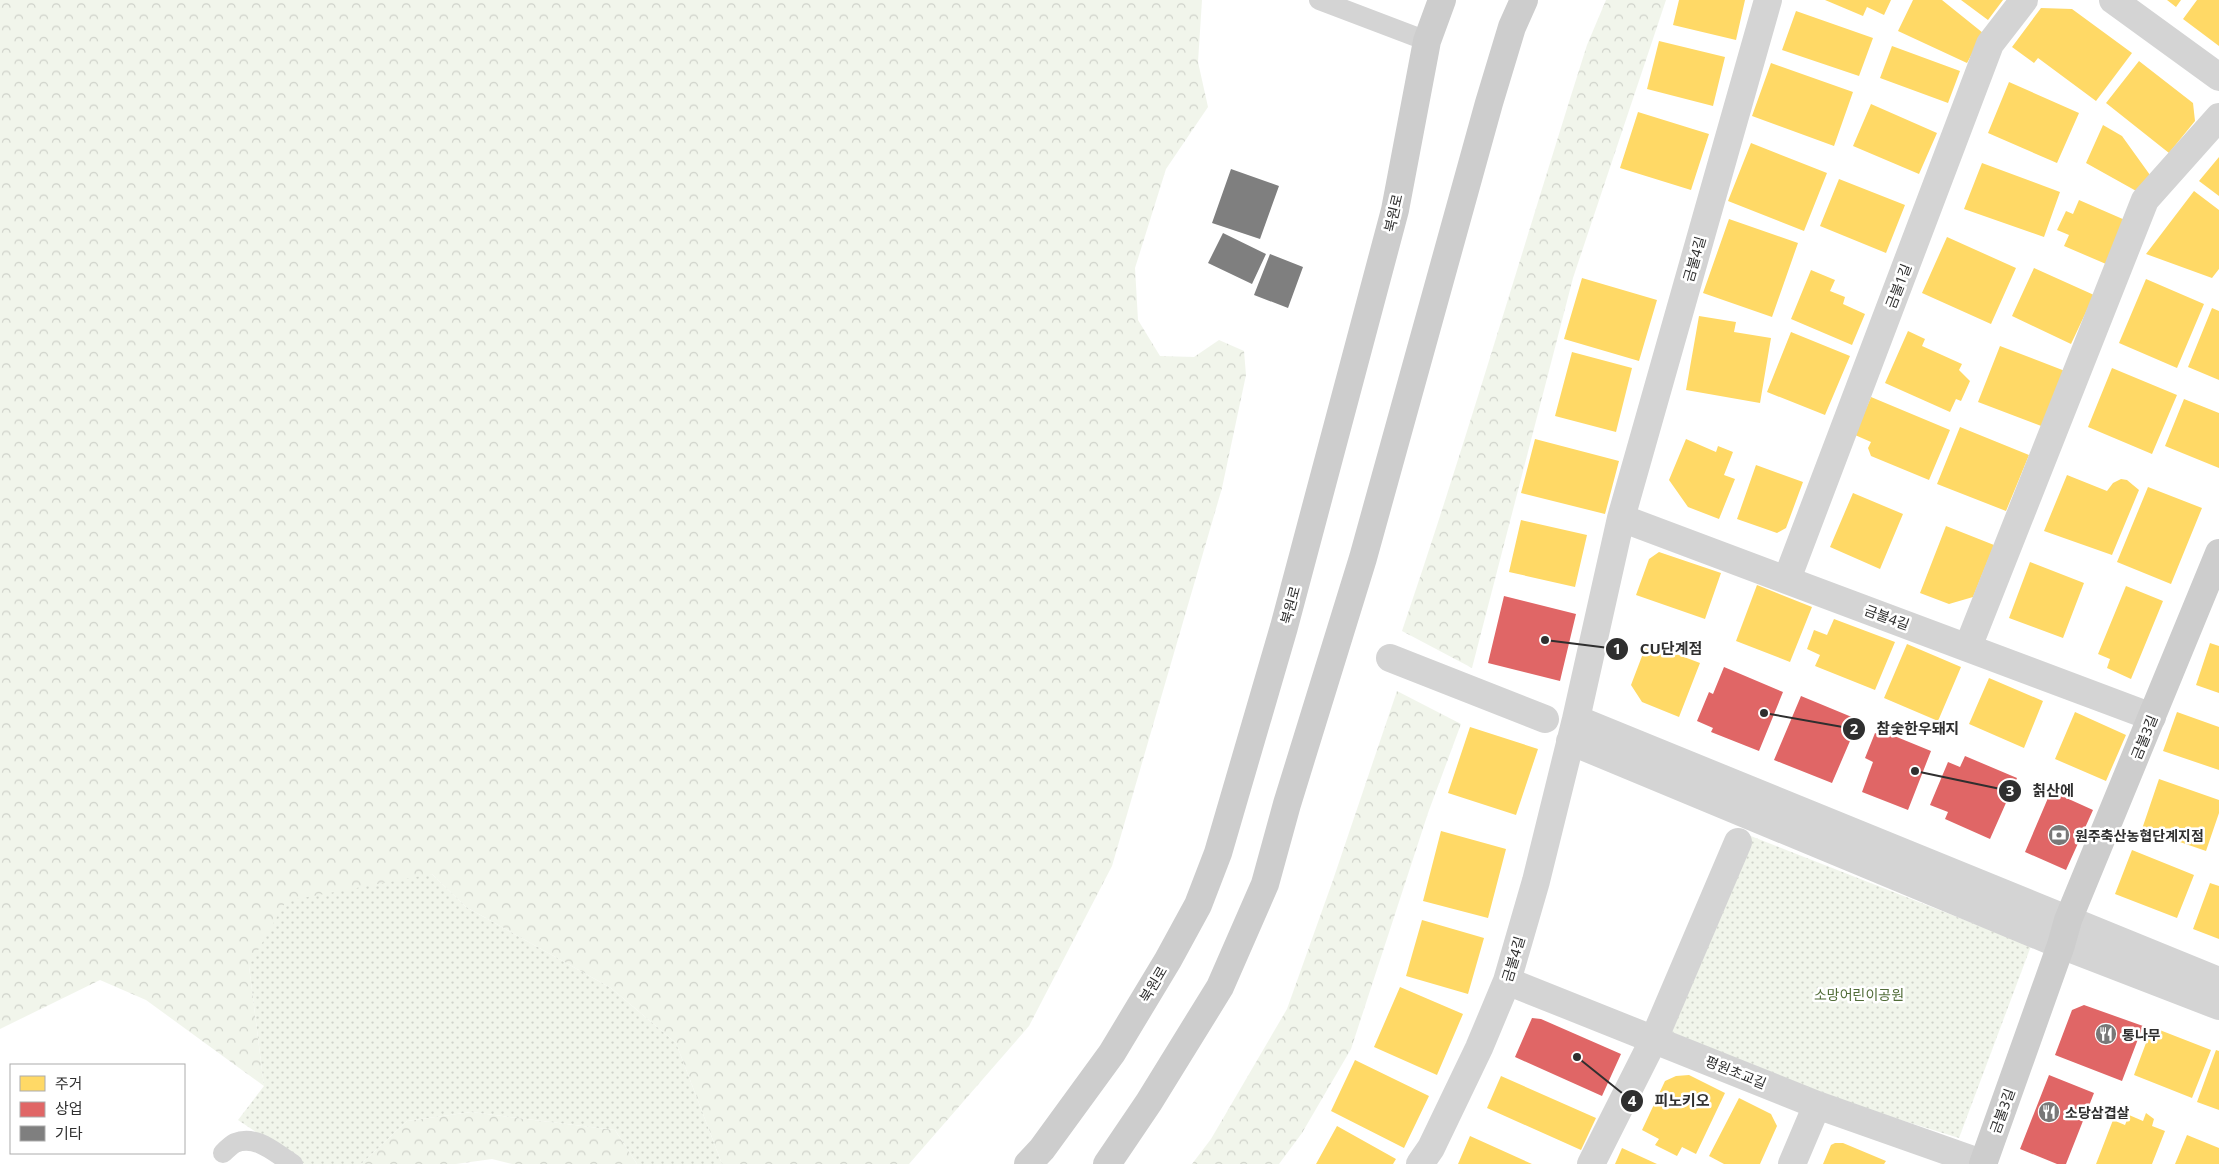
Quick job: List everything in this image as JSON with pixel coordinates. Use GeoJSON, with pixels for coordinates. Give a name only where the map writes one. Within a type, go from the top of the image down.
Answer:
{"type":"FeatureCollection","features":[{"type":"Feature","properties":{"kind":"street","name":"북원로"},"geometry":{"type":"LineString","coordinates":[[1028,1164],[1042,1150],[1112,1053],[1168,960],[1198,905],[1218,853],[1284,627],[1395,210],[1427,41],[1442,0]]}},
{"type":"Feature","properties":{"kind":"street"},"geometry":{"type":"LineString","coordinates":[[1107,1164],[1149,1102],[1220,986],[1265,884],[1363,558],[1489,103],[1512,27],[1524,0]]}},
{"type":"Feature","properties":{"kind":"street","name":"금불4길"},"geometry":{"type":"LineString","coordinates":[[1420,1164],[1431,1148],[1479,1048],[1507,981],[1536,881],[1573,730],[1621,518],[1768,0]]}},
{"type":"Feature","properties":{"kind":"street","name":"금불1길"},"geometry":{"type":"LineString","coordinates":[[1787,580],[1990,44],[2024,0]]}},
{"type":"Feature","properties":{"kind":"street"},"geometry":{"type":"LineString","coordinates":[[2113,0],[2219,77]]}},
{"type":"Feature","properties":{"kind":"street"},"geometry":{"type":"LineString","coordinates":[[1968,647],[2145,200],[2219,117]]}},
{"type":"Feature","properties":{"kind":"street","name":"금불4길"},"geometry":{"type":"LineString","coordinates":[[1621,518],[2152,717]]}},
{"type":"Feature","properties":{"kind":"street","name":"금불3길"},"geometry":{"type":"LineString","coordinates":[[1983,1164],[2065,932],[2219,553]]}},
{"type":"Feature","properties":{"kind":"street"},"geometry":{"type":"LineString","coordinates":[[1390,658],[1545,719]]}},
{"type":"Feature","properties":{"kind":"street"},"geometry":{"type":"LineString","coordinates":[[1573,730],[2065,932],[2219,1006]]}},
{"type":"Feature","properties":{"kind":"street"},"geometry":{"type":"LineString","coordinates":[[1591,1164],[1654,1038],[1738,842]]}},
{"type":"Feature","properties":{"kind":"street"},"geometry":{"type":"LineString","coordinates":[[2065,932],[2219,981]]}},
{"type":"Feature","properties":{"kind":"street","name":"평원초교길"},"geometry":{"type":"LineString","coordinates":[[1507,981],[1654,1038],[1817,1105],[1983,1164]]}},
{"type":"Feature","properties":{"kind":"street"},"geometry":{"type":"LineString","coordinates":[[1792,1164],[1817,1105]]}},
{"type":"Feature","properties":{"kind":"lane"},"geometry":{"type":"LineString","coordinates":[[1319,0],[1427,41]]}},
{"type":"Feature","properties":{"kind":"lane"},"geometry":{"type":"LineString","coordinates":[[223,1153],[235,1143],[249,1142],[264,1145],[290,1162]]}},
{"type":"Feature","properties":{"kind":"green space"},"geometry":{"type":"Polygon","coordinates":[[[0,0],[1202,0],[1198,62],[1208,107],[1166,169],[1135,268],[1138,320],[1160,356],[1194,357],[1219,340],[1244,351],[1246,375],[1222,488],[1112,866],[1029,1026],[909,1164],[722,1164],[676,1043],[611,988],[466,907],[432,874],[249,966],[264,1086],[146,1000],[100,980],[0,1029],[0,0]]]}},
{"type":"Feature","properties":{"kind":"green space"},"geometry":{"type":"Polygon","coordinates":[[[1606,0],[1666,0],[1573,278],[1472,668],[1402,631],[1473,412],[1587,45],[1606,0]]]}},
{"type":"Feature","properties":{"kind":"green space"},"geometry":{"type":"Polygon","coordinates":[[[1397,691],[1461,724],[1428,813],[1351,1049],[1302,1133],[1279,1164],[1192,1164],[1211,1139],[1287,1009],[1397,691]]]}},
{"type":"Feature","properties":{"kind":"green space","name":"소망어린이공원"},"geometry":{"type":"Polygon","coordinates":[[[1738,831],[2031,946],[1959,1138],[1820,1095],[1662,1028],[1738,831]]]}},
{"type":"Feature","properties":{"kind":"green space"},"geometry":{"type":"Polygon","coordinates":[[[432,874],[466,907],[611,988],[676,1043],[722,1164],[637,1164],[615,1130],[471,1112],[407,1121],[361,1164],[304,1164],[238,1120],[264,1086],[249,966],[286,901],[432,874]]]}},
{"type":"Feature","properties":{"kind":"green space"},"geometry":{"type":"Polygon","coordinates":[[[471,1112],[615,1130],[637,1164],[512,1164],[492,1159],[456,1164],[361,1164],[407,1121],[471,1112]]]}},
{"type":"Feature","properties":{"kind":"building: 주거"},"geometry":{"type":"Polygon","coordinates":[[[1679,0],[1745,0],[1736,40],[1673,25],[1679,0]]]}},
{"type":"Feature","properties":{"kind":"building: 주거"},"geometry":{"type":"Polygon","coordinates":[[[1825,0],[1891,0],[1884,15],[1867,7],[1863,16],[1825,0]]]}},
{"type":"Feature","properties":{"kind":"building: 주거"},"geometry":{"type":"Polygon","coordinates":[[[1913,0],[1942,0],[1983,33],[1967,63],[1898,31],[1913,0]]]}},
{"type":"Feature","properties":{"kind":"building: 주거"},"geometry":{"type":"Polygon","coordinates":[[[1961,0],[2003,0],[1988,20],[1961,0]]]}},
{"type":"Feature","properties":{"kind":"building: 주거"},"geometry":{"type":"Polygon","coordinates":[[[2167,0],[2181,0],[2176,7],[2167,0]]]}},
{"type":"Feature","properties":{"kind":"building: 주거"},"geometry":{"type":"Polygon","coordinates":[[[2197,0],[2219,0],[2219,46],[2183,19],[2197,0]]]}},
{"type":"Feature","properties":{"kind":"building: 주거"},"geometry":{"type":"Polygon","coordinates":[[[2041,8],[2072,9],[2132,53],[2096,101],[2038,58],[2034,63],[2012,47],[2041,8]]]}},
{"type":"Feature","properties":{"kind":"building: 주거"},"geometry":{"type":"Polygon","coordinates":[[[1796,11],[1873,38],[1859,76],[1782,50],[1796,11]]]}},
{"type":"Feature","properties":{"kind":"building: 주거"},"geometry":{"type":"Polygon","coordinates":[[[1659,41],[1725,57],[1713,106],[1647,89],[1659,41]]]}},
{"type":"Feature","properties":{"kind":"building: 주거"},"geometry":{"type":"Polygon","coordinates":[[[1892,46],[1960,71],[1948,103],[1880,78],[1892,46]]]}},
{"type":"Feature","properties":{"kind":"building: 주거"},"geometry":{"type":"Polygon","coordinates":[[[2139,61],[2193,103],[2195,121],[2169,153],[2106,103],[2139,61]]]}},
{"type":"Feature","properties":{"kind":"building: 주거"},"geometry":{"type":"Polygon","coordinates":[[[1771,63],[1853,92],[1834,146],[1752,116],[1771,63]]]}},
{"type":"Feature","properties":{"kind":"building: 주거"},"geometry":{"type":"Polygon","coordinates":[[[2009,82],[2079,113],[2057,163],[1988,133],[2009,82]]]}},
{"type":"Feature","properties":{"kind":"building: 주거"},"geometry":{"type":"Polygon","coordinates":[[[1871,104],[1937,133],[1919,174],[1853,146],[1871,104]]]}},
{"type":"Feature","properties":{"kind":"building: 주거"},"geometry":{"type":"Polygon","coordinates":[[[1638,112],[1709,134],[1691,190],[1620,168],[1638,112]]]}},
{"type":"Feature","properties":{"kind":"building: 주거"},"geometry":{"type":"Polygon","coordinates":[[[2103,125],[2122,136],[2150,175],[2138,192],[2086,163],[2103,125]]]}},
{"type":"Feature","properties":{"kind":"building: 주거"},"geometry":{"type":"Polygon","coordinates":[[[1751,143],[1827,173],[1804,231],[1728,201],[1751,143]]]}},
{"type":"Feature","properties":{"kind":"building: 주거"},"geometry":{"type":"Polygon","coordinates":[[[2219,157],[2219,196],[2199,181],[2219,157]]]}},
{"type":"Feature","properties":{"kind":"building: 주거"},"geometry":{"type":"Polygon","coordinates":[[[1982,163],[2060,192],[2044,237],[1964,209],[1982,163]]]}},
{"type":"Feature","properties":{"kind":"building: 주거"},"geometry":{"type":"Polygon","coordinates":[[[1839,179],[1905,205],[1886,253],[1820,226],[1839,179]]]}},
{"type":"Feature","properties":{"kind":"building: 주거"},"geometry":{"type":"Polygon","coordinates":[[[2194,191],[2219,210],[2219,269],[2212,278],[2146,254],[2194,191]]]}},
{"type":"Feature","properties":{"kind":"building: 주거"},"geometry":{"type":"Polygon","coordinates":[[[2079,200],[2125,220],[2106,264],[2064,246],[2069,235],[2057,230],[2066,211],[2073,214],[2079,200]]]}},
{"type":"Feature","properties":{"kind":"building: 주거"},"geometry":{"type":"Polygon","coordinates":[[[1729,219],[1798,243],[1772,317],[1703,293],[1729,219]]]}},
{"type":"Feature","properties":{"kind":"building: 주거"},"geometry":{"type":"Polygon","coordinates":[[[1947,237],[2016,268],[1991,324],[1922,293],[1947,237]]]}},
{"type":"Feature","properties":{"kind":"building: 주거"},"geometry":{"type":"Polygon","coordinates":[[[2034,268],[2094,295],[2071,344],[2012,316],[2034,268]]]}},
{"type":"Feature","properties":{"kind":"building: 주거"},"geometry":{"type":"Polygon","coordinates":[[[1811,270],[1835,280],[1830,291],[1845,297],[1843,304],[1865,314],[1852,345],[1791,319],[1811,270]]]}},
{"type":"Feature","properties":{"kind":"building: 주거"},"geometry":{"type":"Polygon","coordinates":[[[1582,278],[1657,300],[1639,361],[1564,339],[1582,278]]]}},
{"type":"Feature","properties":{"kind":"building: 주거"},"geometry":{"type":"Polygon","coordinates":[[[2146,279],[2204,304],[2177,368],[2119,343],[2146,279]]]}},
{"type":"Feature","properties":{"kind":"building: 주거"},"geometry":{"type":"Polygon","coordinates":[[[2212,308],[2219,311],[2219,380],[2188,367],[2212,308]]]}},
{"type":"Feature","properties":{"kind":"building: 주거"},"geometry":{"type":"Polygon","coordinates":[[[1699,316],[1736,322],[1734,332],[1771,338],[1760,403],[1686,390],[1699,316]]]}},
{"type":"Feature","properties":{"kind":"building: 주거"},"geometry":{"type":"Polygon","coordinates":[[[1908,331],[1925,339],[1922,346],[1962,364],[1959,370],[1970,381],[1961,401],[1956,399],[1950,412],[1885,383],[1908,331]]]}},
{"type":"Feature","properties":{"kind":"building: 주거"},"geometry":{"type":"Polygon","coordinates":[[[1791,332],[1850,356],[1825,415],[1767,392],[1791,332]]]}},
{"type":"Feature","properties":{"kind":"building: 주거"},"geometry":{"type":"Polygon","coordinates":[[[2000,346],[2065,371],[2044,427],[1978,402],[2000,346]]]}},
{"type":"Feature","properties":{"kind":"building: 주거"},"geometry":{"type":"Polygon","coordinates":[[[1572,352],[1632,368],[1616,432],[1555,416],[1572,352]]]}},
{"type":"Feature","properties":{"kind":"building: 주거"},"geometry":{"type":"Polygon","coordinates":[[[2112,368],[2177,395],[2152,454],[2088,427],[2112,368]]]}},
{"type":"Feature","properties":{"kind":"building: 주거"},"geometry":{"type":"Polygon","coordinates":[[[1871,397],[1950,430],[1929,480],[1871,456],[1868,448],[1871,442],[1855,435],[1871,397]]]}},
{"type":"Feature","properties":{"kind":"building: 주거"},"geometry":{"type":"Polygon","coordinates":[[[2184,399],[2219,413],[2219,468],[2165,446],[2184,399]]]}},
{"type":"Feature","properties":{"kind":"building: 주거"},"geometry":{"type":"Polygon","coordinates":[[[1960,427],[2029,455],[2006,511],[1937,484],[1960,427]]]}},
{"type":"Feature","properties":{"kind":"building: 주거"},"geometry":{"type":"Polygon","coordinates":[[[1535,439],[1619,461],[1605,514],[1521,493],[1535,439]]]}},
{"type":"Feature","properties":{"kind":"building: 주거"},"geometry":{"type":"Polygon","coordinates":[[[1686,439],[1716,452],[1718,446],[1733,452],[1724,475],[1735,479],[1719,519],[1688,507],[1669,480],[1686,439]]]}},
{"type":"Feature","properties":{"kind":"building: 주거"},"geometry":{"type":"Polygon","coordinates":[[[1756,465],[1803,482],[1786,528],[1777,533],[1737,519],[1756,465]]]}},
{"type":"Feature","properties":{"kind":"building: 주거"},"geometry":{"type":"Polygon","coordinates":[[[2067,475],[2107,491],[2113,483],[2121,479],[2127,480],[2139,490],[2112,555],[2044,531],[2067,475]]]}},
{"type":"Feature","properties":{"kind":"building: 주거"},"geometry":{"type":"Polygon","coordinates":[[[2148,487],[2202,508],[2171,584],[2117,562],[2148,487]]]}},
{"type":"Feature","properties":{"kind":"building: 주거"},"geometry":{"type":"Polygon","coordinates":[[[1853,493],[1903,514],[1880,569],[1830,547],[1853,493]]]}},
{"type":"Feature","properties":{"kind":"building: 주거"},"geometry":{"type":"Polygon","coordinates":[[[1521,520],[1587,535],[1575,587],[1509,572],[1521,520]]]}},
{"type":"Feature","properties":{"kind":"building: 주거"},"geometry":{"type":"Polygon","coordinates":[[[1946,526],[1994,545],[1973,597],[1949,604],[1920,593],[1946,526]]]}},
{"type":"Feature","properties":{"kind":"building: 주거"},"geometry":{"type":"Polygon","coordinates":[[[1659,552],[1721,573],[1705,619],[1636,595],[1649,559],[1659,552]]]}},
{"type":"Feature","properties":{"kind":"building: 주거"},"geometry":{"type":"Polygon","coordinates":[[[2030,562],[2084,583],[2063,638],[2009,618],[2030,562]]]}},
{"type":"Feature","properties":{"kind":"building: 주거"},"geometry":{"type":"Polygon","coordinates":[[[1757,585],[1812,607],[1790,662],[1736,641],[1757,585]]]}},
{"type":"Feature","properties":{"kind":"building: 주거"},"geometry":{"type":"Polygon","coordinates":[[[2126,586],[2163,601],[2131,679],[2107,668],[2110,659],[2098,654],[2126,586]]]}},
{"type":"Feature","properties":{"kind":"building: 주거"},"geometry":{"type":"Polygon","coordinates":[[[1834,619],[1895,642],[1875,690],[1815,666],[1820,655],[1807,649],[1814,630],[1827,635],[1834,619]]]}},
{"type":"Feature","properties":{"kind":"building: 주거"},"geometry":{"type":"Polygon","coordinates":[[[1647,643],[1700,663],[1679,717],[1642,702],[1631,685],[1647,643]]]}},
{"type":"Feature","properties":{"kind":"building: 주거"},"geometry":{"type":"Polygon","coordinates":[[[2210,643],[2219,646],[2219,693],[2196,685],[2210,643]]]}},
{"type":"Feature","properties":{"kind":"building: 주거"},"geometry":{"type":"Polygon","coordinates":[[[1907,644],[1961,667],[1938,721],[1884,698],[1907,644]]]}},
{"type":"Feature","properties":{"kind":"building: 주거"},"geometry":{"type":"Polygon","coordinates":[[[1989,678],[2043,701],[2024,748],[1969,724],[1989,678]]]}},
{"type":"Feature","properties":{"kind":"building: 주거"},"geometry":{"type":"Polygon","coordinates":[[[2075,712],[2126,735],[2106,781],[2055,759],[2075,712]]]}},
{"type":"Feature","properties":{"kind":"building: 주거"},"geometry":{"type":"Polygon","coordinates":[[[2177,712],[2219,727],[2219,770],[2163,751],[2177,712]]]}},
{"type":"Feature","properties":{"kind":"building: 주거"},"geometry":{"type":"Polygon","coordinates":[[[1470,727],[1538,749],[1516,815],[1448,793],[1470,727]]]}},
{"type":"Feature","properties":{"kind":"building: 주거"},"geometry":{"type":"Polygon","coordinates":[[[2159,779],[2219,800],[2219,813],[2206,851],[2177,841],[2172,842],[2142,829],[2159,779]]]}},
{"type":"Feature","properties":{"kind":"building: 주거"},"geometry":{"type":"Polygon","coordinates":[[[1441,831],[1506,849],[1488,918],[1423,901],[1441,831]]]}},
{"type":"Feature","properties":{"kind":"building: 주거"},"geometry":{"type":"Polygon","coordinates":[[[2132,850],[2194,875],[2177,918],[2115,894],[2132,850]]]}},
{"type":"Feature","properties":{"kind":"building: 주거"},"geometry":{"type":"Polygon","coordinates":[[[2210,883],[2219,886],[2219,939],[2193,929],[2210,883]]]}},
{"type":"Feature","properties":{"kind":"building: 주거"},"geometry":{"type":"Polygon","coordinates":[[[1422,920],[1484,938],[1468,994],[1406,976],[1422,920]]]}},
{"type":"Feature","properties":{"kind":"building: 주거"},"geometry":{"type":"Polygon","coordinates":[[[1400,987],[1463,1014],[1437,1075],[1374,1047],[1400,987]]]}},
{"type":"Feature","properties":{"kind":"building: 주거"},"geometry":{"type":"Polygon","coordinates":[[[2152,1027],[2211,1050],[2192,1098],[2134,1075],[2152,1027]]]}},
{"type":"Feature","properties":{"kind":"building: 주거"},"geometry":{"type":"Polygon","coordinates":[[[2216,1050],[2219,1051],[2219,1110],[2197,1102],[2216,1050]]]}},
{"type":"Feature","properties":{"kind":"building: 주거"},"geometry":{"type":"Polygon","coordinates":[[[1355,1060],[1429,1096],[1404,1148],[1331,1111],[1355,1060]]]}},
{"type":"Feature","properties":{"kind":"building: 주거"},"geometry":{"type":"Polygon","coordinates":[[[1689,1075],[1725,1093],[1696,1154],[1682,1147],[1677,1156],[1655,1145],[1659,1139],[1642,1130],[1665,1081],[1676,1076],[1689,1075]]]}},
{"type":"Feature","properties":{"kind":"building: 주거"},"geometry":{"type":"Polygon","coordinates":[[[1501,1076],[1596,1118],[1581,1150],[1487,1108],[1501,1076]]]}},
{"type":"Feature","properties":{"kind":"building: 주거"},"geometry":{"type":"Polygon","coordinates":[[[1739,1098],[1771,1114],[1777,1126],[1760,1164],[1724,1164],[1709,1156],[1739,1098]]]}},
{"type":"Feature","properties":{"kind":"building: 주거"},"geometry":{"type":"Polygon","coordinates":[[[2146,1113],[2154,1119],[2152,1126],[2165,1131],[2152,1164],[2096,1164],[2113,1120],[2125,1125],[2129,1115],[2143,1121],[2146,1113]]]}},
{"type":"Feature","properties":{"kind":"building: 주거"},"geometry":{"type":"Polygon","coordinates":[[[1337,1126],[1396,1159],[1393,1164],[1316,1164],[1337,1126]]]}},
{"type":"Feature","properties":{"kind":"building: 주거"},"geometry":{"type":"Polygon","coordinates":[[[2187,1135],[2219,1148],[2219,1164],[2175,1164],[2187,1135]]]}},
{"type":"Feature","properties":{"kind":"building: 주거"},"geometry":{"type":"Polygon","coordinates":[[[1470,1136],[1532,1164],[1458,1164],[1470,1136]]]}},
{"type":"Feature","properties":{"kind":"building: 주거"},"geometry":{"type":"Polygon","coordinates":[[[1843,1143],[1886,1161],[1884,1164],[1823,1164],[1831,1145],[1843,1143]]]}},
{"type":"Feature","properties":{"kind":"building: 주거"},"geometry":{"type":"Polygon","coordinates":[[[1622,1148],[1657,1164],[1615,1164],[1622,1148]]]}},
{"type":"Feature","properties":{"kind":"building: 상업"},"geometry":{"type":"Polygon","coordinates":[[[1504,596],[1576,614],[1560,681],[1488,663],[1504,596]]]}},
{"type":"Feature","properties":{"kind":"building: 상업"},"geometry":{"type":"Polygon","coordinates":[[[1724,667],[1783,692],[1759,751],[1711,732],[1713,728],[1697,721],[1709,692],[1713,694],[1724,667]]]}},
{"type":"Feature","properties":{"kind":"building: 상업"},"geometry":{"type":"Polygon","coordinates":[[[1801,696],[1859,720],[1832,783],[1774,760],[1801,696]]]}},
{"type":"Feature","properties":{"kind":"building: 상업"},"geometry":{"type":"Polygon","coordinates":[[[1875,733],[1884,737],[1887,733],[1931,751],[1908,810],[1862,792],[1873,762],[1865,758],[1875,733]]]}},
{"type":"Feature","properties":{"kind":"building: 상업"},"geometry":{"type":"Polygon","coordinates":[[[1965,756],[2017,778],[1990,839],[1945,819],[1948,812],[1930,805],[1948,762],[1960,767],[1965,756]]]}},
{"type":"Feature","properties":{"kind":"building: 상업"},"geometry":{"type":"Polygon","coordinates":[[[2051,791],[2093,810],[2066,870],[2025,852],[2051,791]]]}},
{"type":"Feature","properties":{"kind":"building: 상업"},"geometry":{"type":"Polygon","coordinates":[[[2084,1005],[2143,1026],[2122,1081],[2055,1055],[2072,1010],[2084,1005]]]}},
{"type":"Feature","properties":{"kind":"building: 상업"},"geometry":{"type":"Polygon","coordinates":[[[1532,1018],[1541,1019],[1621,1054],[1602,1096],[1515,1057],[1532,1018]]]}},
{"type":"Feature","properties":{"kind":"building: 상업"},"geometry":{"type":"Polygon","coordinates":[[[2049,1075],[2094,1093],[2066,1164],[2057,1164],[2020,1149],[2049,1075]]]}},
{"type":"Feature","properties":{"kind":"building: 기타"},"geometry":{"type":"Polygon","coordinates":[[[1231,169],[1279,186],[1260,239],[1212,223],[1231,169]]]}},
{"type":"Feature","properties":{"kind":"building: 기타"},"geometry":{"type":"Polygon","coordinates":[[[1223,233],[1266,254],[1252,284],[1208,263],[1223,233]]]}},
{"type":"Feature","properties":{"kind":"building: 기타"},"geometry":{"type":"Polygon","coordinates":[[[1270,254],[1303,267],[1288,308],[1254,295],[1270,254]]]}},
{"type":"Feature","properties":{"kind":"place","name":"CU단계점"},"geometry":{"type":"Point","coordinates":[1545,640]}},
{"type":"Feature","properties":{"kind":"place","name":"참숯한우돼지"},"geometry":{"type":"Point","coordinates":[1764,713]}},
{"type":"Feature","properties":{"kind":"place","name":"칡산에"},"geometry":{"type":"Point","coordinates":[1915,771]}},
{"type":"Feature","properties":{"kind":"place","name":"원주축산농협단계지점"},"geometry":{"type":"Point","coordinates":[2059,835]}},
{"type":"Feature","properties":{"kind":"place","name":"통나무"},"geometry":{"type":"Point","coordinates":[2106,1034]}},
{"type":"Feature","properties":{"kind":"place","name":"피노키오"},"geometry":{"type":"Point","coordinates":[1577,1057]}},
{"type":"Feature","properties":{"kind":"place","name":"소당삼겹살"},"geometry":{"type":"Point","coordinates":[2049,1112]}}]}
